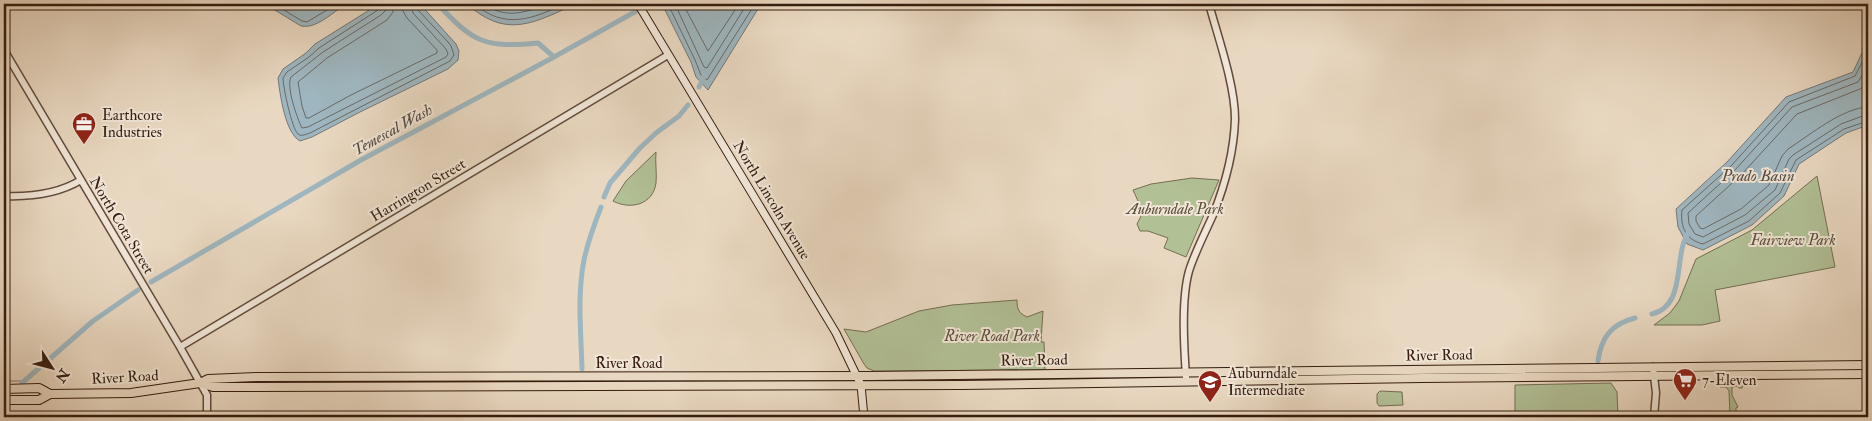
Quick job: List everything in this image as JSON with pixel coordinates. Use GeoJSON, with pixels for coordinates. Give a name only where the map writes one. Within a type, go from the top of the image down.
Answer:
{"type":"FeatureCollection","features":[{"type":"Feature","properties":{"kind":"main road","name":"North Lincoln Avenue"},"geometry":{"type":"LineString","coordinates":[[638,4],[831,324],[858,376],[861,385],[864,417]]}},
{"type":"Feature","properties":{"kind":"main road","name":"River Road"},"geometry":{"type":"LineString","coordinates":[[4,400],[39,400],[50,394],[131,393],[200,383],[208,379],[256,377],[858,376],[1868,365]]}},
{"type":"Feature","properties":{"kind":"main road","name":"River Road"},"geometry":{"type":"LineString","coordinates":[[200,383],[213,387],[861,385],[1868,374]]}},
{"type":"Feature","properties":{"kind":"main road","name":"River Road"},"geometry":{"type":"LineString","coordinates":[[4,389],[39,388],[50,394]]}},
{"type":"Feature","properties":{"kind":"street"},"geometry":{"type":"LineString","coordinates":[[1186,381],[1185,305],[1187,282],[1193,260],[1224,186],[1234,126],[1232,94],[1209,4]]}},
{"type":"Feature","properties":{"kind":"street","name":"North Cota Street"},"geometry":{"type":"LineString","coordinates":[[4,50],[207,395],[207,417]]}},
{"type":"Feature","properties":{"kind":"street","name":"Harrington Street"},"geometry":{"type":"LineString","coordinates":[[180,347],[668,55]]}},
{"type":"Feature","properties":{"kind":"street"},"geometry":{"type":"LineString","coordinates":[[4,196],[32,196],[53,192],[81,180]]}},
{"type":"Feature","properties":{"kind":"street"},"geometry":{"type":"LineString","coordinates":[[1653,367],[1656,393],[1654,417]]}},
{"type":"Feature","properties":{"kind":"green space"},"geometry":{"type":"Polygon","coordinates":[[[656,152],[656,183],[654,190],[646,201],[640,204],[626,205],[613,201],[626,181],[656,152]]]}},
{"type":"Feature","properties":{"kind":"green space","name":"Fairview Park"},"geometry":{"type":"Polygon","coordinates":[[[1817,176],[1835,267],[1715,290],[1720,321],[1702,325],[1654,325],[1670,313],[1679,301],[1696,259],[1752,230],[1817,176]]]}},
{"type":"Feature","properties":{"kind":"green space","name":"Auburndale Park"},"geometry":{"type":"Polygon","coordinates":[[[1192,178],[1219,180],[1186,257],[1164,248],[1168,238],[1148,231],[1140,231],[1137,224],[1143,212],[1133,190],[1151,184],[1192,178]]]}},
{"type":"Feature","properties":{"kind":"green space","name":"River Road Park"},"geometry":{"type":"Polygon","coordinates":[[[1017,300],[1019,311],[1027,317],[1043,311],[1041,342],[1044,342],[1045,370],[874,371],[867,368],[864,364],[844,329],[866,332],[919,311],[952,305],[1017,300]]]}},
{"type":"Feature","properties":{"kind":"green space"},"geometry":{"type":"Polygon","coordinates":[[[1720,382],[1754,383],[1753,387],[1751,385],[1743,385],[1742,388],[1738,386],[1732,387],[1732,395],[1738,407],[1736,408],[1736,413],[1741,414],[1740,417],[1738,414],[1733,413],[1733,417],[1730,417],[1729,391],[1726,387],[1720,387],[1720,382]]]}},
{"type":"Feature","properties":{"kind":"green space"},"geometry":{"type":"Polygon","coordinates":[[[1611,383],[1617,392],[1618,417],[1515,417],[1515,385],[1611,383]]]}},
{"type":"Feature","properties":{"kind":"green space"},"geometry":{"type":"Polygon","coordinates":[[[1380,391],[1402,392],[1403,405],[1379,406],[1377,394],[1380,391]]]}},
{"type":"Feature","properties":{"kind":"water"},"geometry":{"type":"Polygon","coordinates":[[[265,4],[346,4],[313,25],[301,26],[265,4]]]}},
{"type":"Feature","properties":{"kind":"water"},"geometry":{"type":"Polygon","coordinates":[[[379,4],[420,4],[456,44],[459,51],[458,60],[448,69],[312,137],[300,141],[291,130],[284,113],[278,78],[283,69],[306,53],[315,44],[379,4]]]}},
{"type":"Feature","properties":{"kind":"water"},"geometry":{"type":"Polygon","coordinates":[[[467,4],[570,4],[567,8],[540,19],[516,25],[492,21],[467,4]]]}},
{"type":"Feature","properties":{"kind":"water"},"geometry":{"type":"Polygon","coordinates":[[[662,4],[761,4],[708,90],[696,77],[691,62],[662,4]]]}},
{"type":"Feature","properties":{"kind":"water","name":"Prado Basin"},"geometry":{"type":"Polygon","coordinates":[[[1868,40],[1868,125],[1846,133],[1799,164],[1784,196],[1752,225],[1703,250],[1687,244],[1678,227],[1676,209],[1727,162],[1786,97],[1853,72],[1868,40]]]}},
{"type":"Feature","properties":{"kind":"waterway"},"geometry":{"type":"LineString","coordinates":[[438,4],[471,35],[493,43],[538,43],[554,57]]}},
{"type":"Feature","properties":{"kind":"waterway","name":"Temescal Wash"},"geometry":{"type":"LineString","coordinates":[[151,282],[361,160],[649,4]]}},
{"type":"Feature","properties":{"kind":"waterway"},"geometry":{"type":"LineString","coordinates":[[699,87],[704,76]]}},
{"type":"Feature","properties":{"kind":"waterway"},"geometry":{"type":"LineString","coordinates":[[604,197],[610,183],[640,148],[679,116],[688,105]]}},
{"type":"Feature","properties":{"kind":"waterway"},"geometry":{"type":"LineString","coordinates":[[582,369],[580,314],[582,273],[587,246],[601,207]]}},
{"type":"Feature","properties":{"kind":"waterway"},"geometry":{"type":"LineString","coordinates":[[1652,314],[1663,309],[1675,291],[1681,255],[1688,233]]}},
{"type":"Feature","properties":{"kind":"waterway","name":"Temescal Wash"},"geometry":{"type":"LineString","coordinates":[[22,383],[93,321],[138,290]]}},
{"type":"Feature","properties":{"kind":"waterway"},"geometry":{"type":"LineString","coordinates":[[1598,361],[1602,345],[1609,333],[1620,324],[1635,318]]}},
{"type":"Feature","properties":{"kind":"waterway"},"geometry":{"type":"LineString","coordinates":[[8,381],[25,381]]}},
{"type":"Feature","properties":{"kind":"place","name":"Earthcore Industries"},"geometry":{"type":"Point","coordinates":[84,145]}},
{"type":"Feature","properties":{"kind":"place","name":"7-Eleven"},"geometry":{"type":"Point","coordinates":[1685,401]}},
{"type":"Feature","properties":{"kind":"place","name":"Auburndale Intermediate"},"geometry":{"type":"Point","coordinates":[1210,403]}}]}
